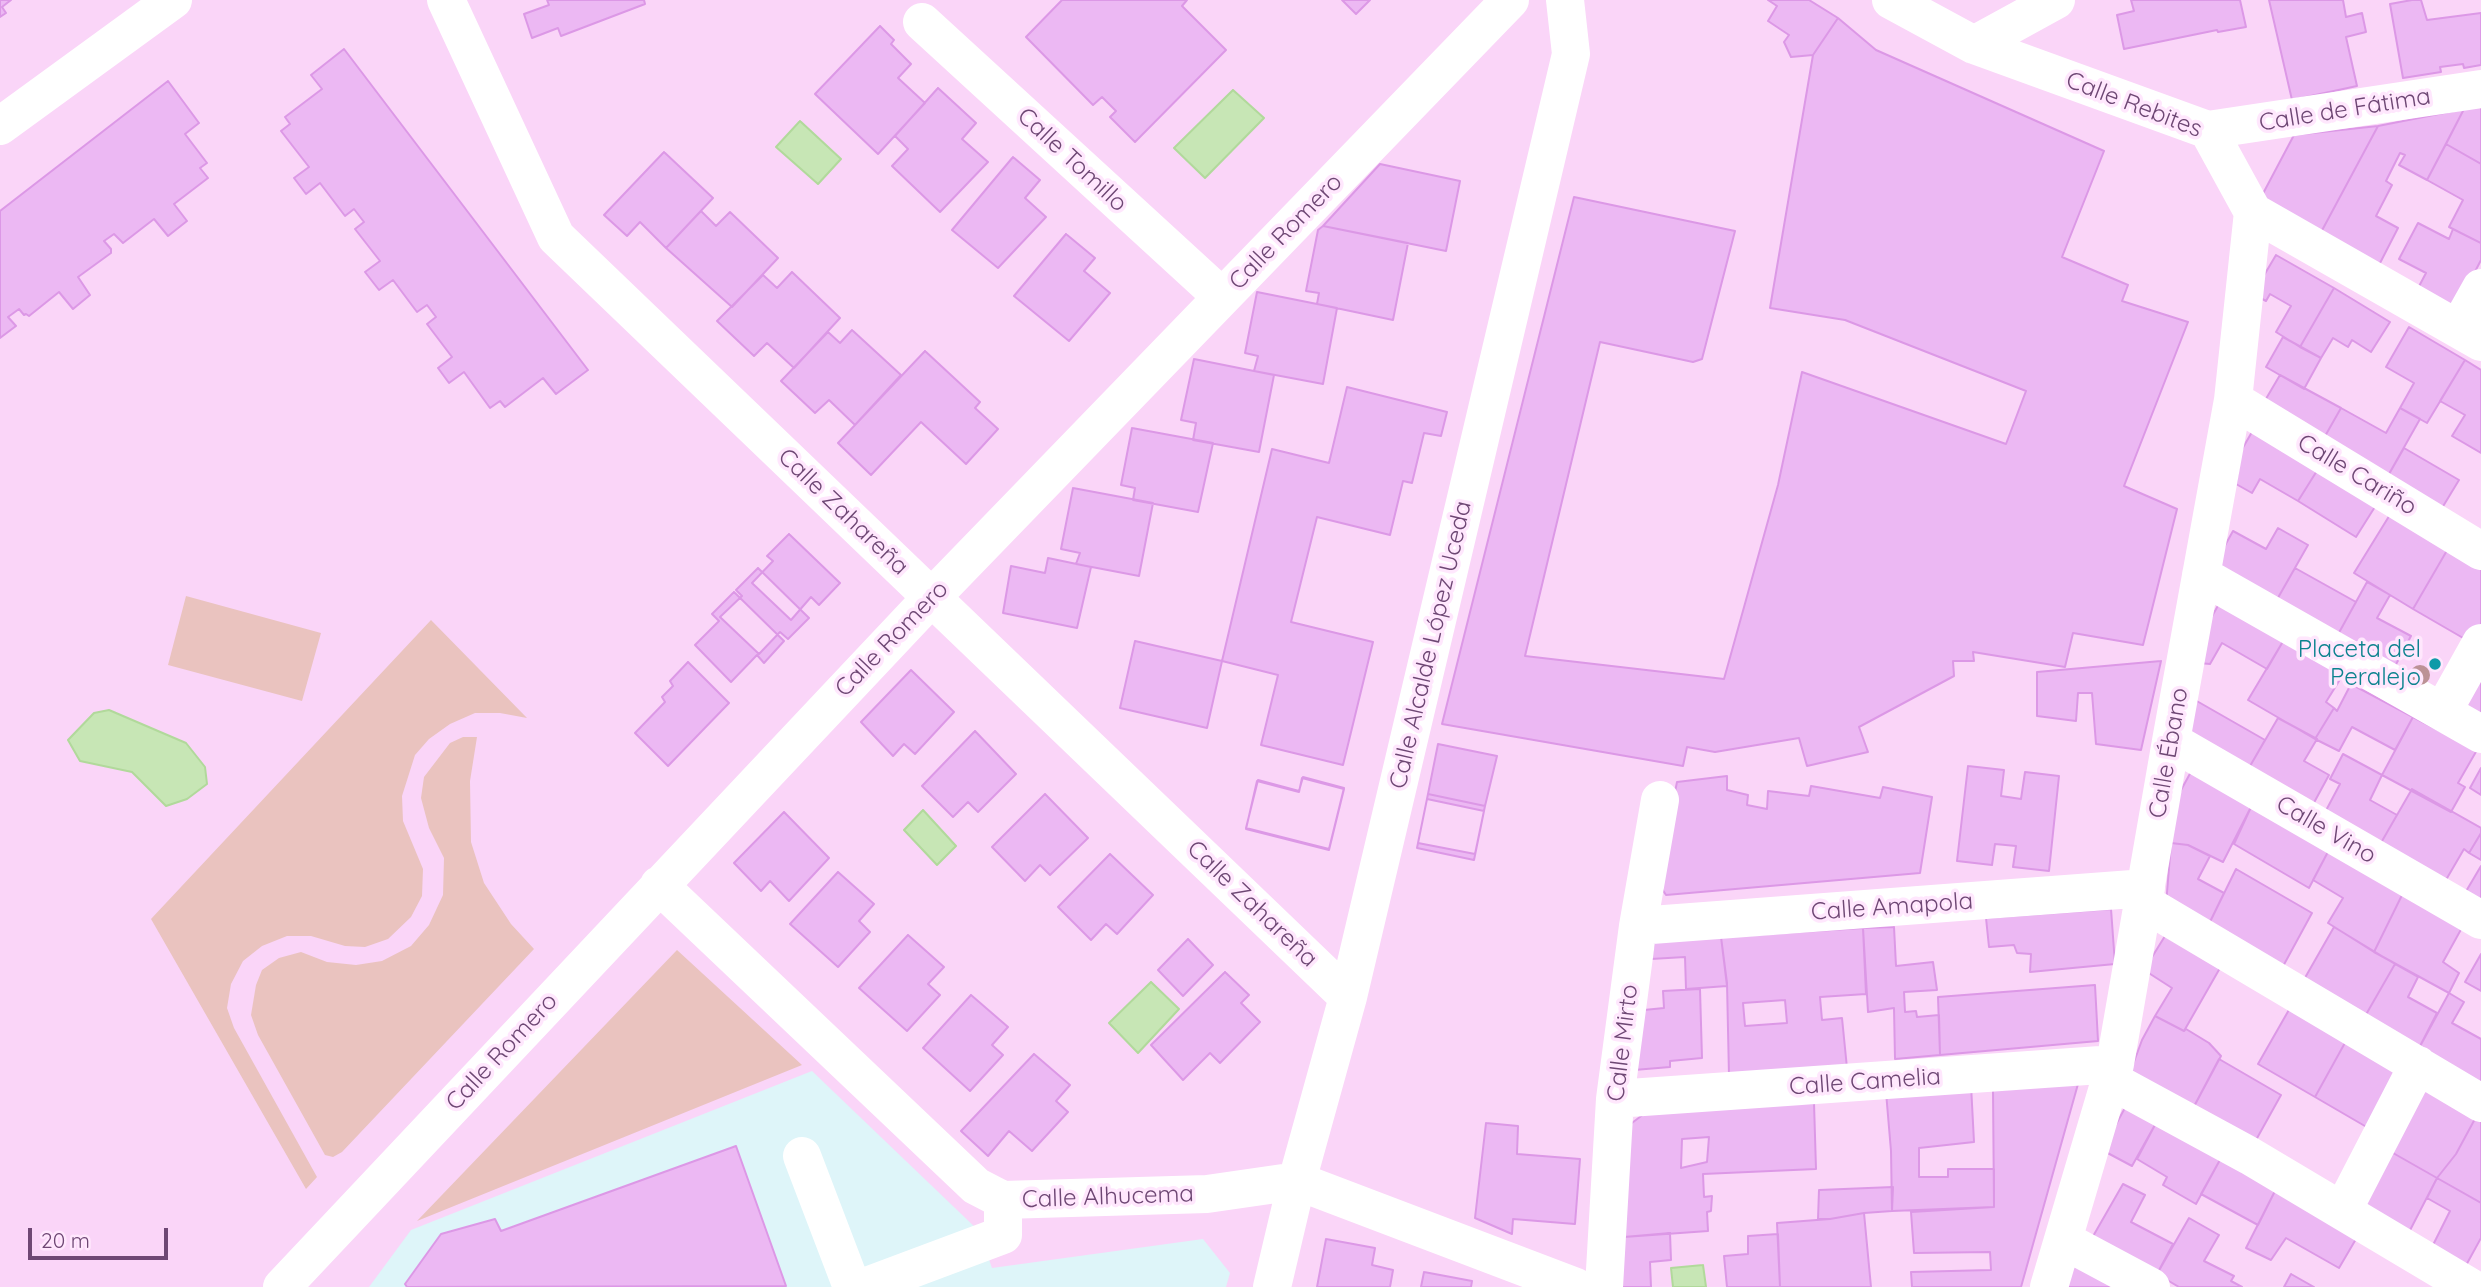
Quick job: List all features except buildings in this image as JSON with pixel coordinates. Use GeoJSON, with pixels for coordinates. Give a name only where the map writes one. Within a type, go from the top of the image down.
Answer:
{"type":"FeatureCollection","features":[{"type":"Feature","properties":{"kind":"street"},"geometry":{"type":"LineString","coordinates":[[0,126],[173,0]]}},
{"type":"Feature","properties":{"kind":"street","name":"Calle Zahareña"},"geometry":{"type":"LineString","coordinates":[[446,0],[556,237],[1348,997]]}},
{"type":"Feature","properties":{"kind":"street","name":"Calle Romero"},"geometry":{"type":"LineString","coordinates":[[282,1287],[932,597],[1510,0]]}},
{"type":"Feature","properties":{"kind":"street","name":"Calle Alcalde López Uceda"},"geometry":{"type":"LineString","coordinates":[[1272,1287],[1297,1181],[1348,997],[1571,54],[1565,0]]}},
{"type":"Feature","properties":{"kind":"street","name":"Calle Rebites"},"geometry":{"type":"LineString","coordinates":[[1891,0],[1974,45],[2208,130],[2253,212]]}},
{"type":"Feature","properties":{"kind":"street"},"geometry":{"type":"LineString","coordinates":[[1974,45],[2056,0]]}},
{"type":"Feature","properties":{"kind":"street","name":"Calle Tomillo"},"geometry":{"type":"LineString","coordinates":[[922,22],[1222,297]]}},
{"type":"Feature","properties":{"kind":"street","name":"Calle de Fátima"},"geometry":{"type":"LineString","coordinates":[[2208,130],[2481,89]]}},
{"type":"Feature","properties":{"kind":"street"},"geometry":{"type":"LineString","coordinates":[[2253,212],[2470,335],[2481,288]]}},
{"type":"Feature","properties":{"kind":"street","name":"Calle Ébano"},"geometry":{"type":"LineString","coordinates":[[2049,1287],[2114,1073],[2233,400],[2253,212]]}},
{"type":"Feature","properties":{"kind":"street","name":"Calle Cariño"},"geometry":{"type":"LineString","coordinates":[[2233,400],[2481,551]]}},
{"type":"Feature","properties":{"kind":"street"},"geometry":{"type":"LineString","coordinates":[[2202,575],[2481,734]]}},
{"type":"Feature","properties":{"kind":"street"},"geometry":{"type":"LineString","coordinates":[[2443,712],[2481,643]]}},
{"type":"Feature","properties":{"kind":"street","name":"Calle Vino"},"geometry":{"type":"LineString","coordinates":[[2171,741],[2481,920]]}},
{"type":"Feature","properties":{"kind":"street","name":"Calle Mirto"},"geometry":{"type":"LineString","coordinates":[[1604,1287],[1615,1099],[1638,926],[1660,800]]}},
{"type":"Feature","properties":{"kind":"street","name":"Calle Alhucema"},"geometry":{"type":"LineString","coordinates":[[659,885],[976,1186],[1003,1199],[1208,1194],[1297,1181],[1576,1287]]}},
{"type":"Feature","properties":{"kind":"street"},"geometry":{"type":"LineString","coordinates":[[2145,896],[2481,1103]]}},
{"type":"Feature","properties":{"kind":"street","name":"Calle Amapola"},"geometry":{"type":"LineString","coordinates":[[1638,926],[2145,896]]}},
{"type":"Feature","properties":{"kind":"street"},"geometry":{"type":"LineString","coordinates":[[2343,1210],[2418,1065]]}},
{"type":"Feature","properties":{"kind":"street"},"geometry":{"type":"LineString","coordinates":[[2114,1073],[2470,1287]]}},
{"type":"Feature","properties":{"kind":"street","name":"Calle Camelia"},"geometry":{"type":"LineString","coordinates":[[1615,1099],[2114,1073]]}},
{"type":"Feature","properties":{"kind":"street"},"geometry":{"type":"LineString","coordinates":[[802,1156],[852,1287]]}},
{"type":"Feature","properties":{"kind":"street"},"geometry":{"type":"LineString","coordinates":[[864,1287],[1003,1235],[1003,1199]]}},
{"type":"Feature","properties":{"kind":"street"},"geometry":{"type":"LineString","coordinates":[[2065,1241],[2151,1287]]}},
{"type":"Feature","properties":{"kind":"street"},"geometry":{"type":"LineString","coordinates":[[2478,1287],[2481,1282]]}},
{"type":"Feature","properties":{"kind":"shaded area"},"geometry":{"type":"Polygon","coordinates":[[[0,0],[2481,0],[2481,1287],[0,1287],[0,0]]]}},
{"type":"Feature","properties":{"kind":"shaded area"},"geometry":{"type":"Polygon","coordinates":[[[1233,90],[1264,118],[1205,178],[1174,148],[1233,90]]]}},
{"type":"Feature","properties":{"kind":"shaded area"},"geometry":{"type":"Polygon","coordinates":[[[800,121],[841,159],[818,184],[776,147],[800,121]]]}},
{"type":"Feature","properties":{"kind":"shaded area"},"geometry":{"type":"Polygon","coordinates":[[[186,596],[321,633],[302,701],[168,665],[186,596]]]}},
{"type":"Feature","properties":{"kind":"shaded area"},"geometry":{"type":"Polygon","coordinates":[[[431,620],[527,718],[500,713],[475,713],[450,724],[429,739],[415,755],[402,796],[403,821],[423,869],[422,896],[411,917],[388,939],[365,947],[345,946],[311,936],[287,936],[262,946],[243,961],[231,984],[227,1008],[234,1028],[317,1177],[306,1189],[151,919],[431,620]]]}},
{"type":"Feature","properties":{"kind":"shaded area"},"geometry":{"type":"Polygon","coordinates":[[[109,710],[186,743],[205,767],[207,784],[187,799],[166,806],[132,772],[80,761],[68,740],[94,713],[109,710]]]}},
{"type":"Feature","properties":{"kind":"shaded area"},"geometry":{"type":"Polygon","coordinates":[[[463,737],[477,737],[470,781],[471,842],[484,883],[511,924],[534,949],[342,1152],[333,1157],[325,1155],[258,1035],[251,1015],[256,985],[262,970],[279,958],[301,952],[327,962],[356,965],[382,961],[411,946],[429,925],[443,895],[444,858],[429,828],[421,798],[424,777],[450,743],[463,737]]]}},
{"type":"Feature","properties":{"kind":"shaded area"},"geometry":{"type":"Polygon","coordinates":[[[923,810],[956,846],[937,865],[904,830],[923,810]]]}},
{"type":"Feature","properties":{"kind":"shaded area"},"geometry":{"type":"Polygon","coordinates":[[[677,950],[802,1065],[417,1221],[677,950]]]}},
{"type":"Feature","properties":{"kind":"shaded area"},"geometry":{"type":"Polygon","coordinates":[[[1151,982],[1179,1009],[1138,1053],[1109,1023],[1151,982]]]}},
{"type":"Feature","properties":{"kind":"shaded area"},"geometry":{"type":"Polygon","coordinates":[[[812,1071],[979,1231],[992,1268],[1203,1239],[1230,1273],[1226,1287],[369,1287],[411,1230],[812,1071]]]}},
{"type":"Feature","properties":{"kind":"shaded area"},"geometry":{"type":"Polygon","coordinates":[[[1703,1265],[1706,1287],[1673,1287],[1671,1268],[1703,1265]]]}},
{"type":"Feature","properties":{"kind":"place","name":"Placeta del Peralejo"},"geometry":{"type":"Point","coordinates":[2435,664]}}]}
